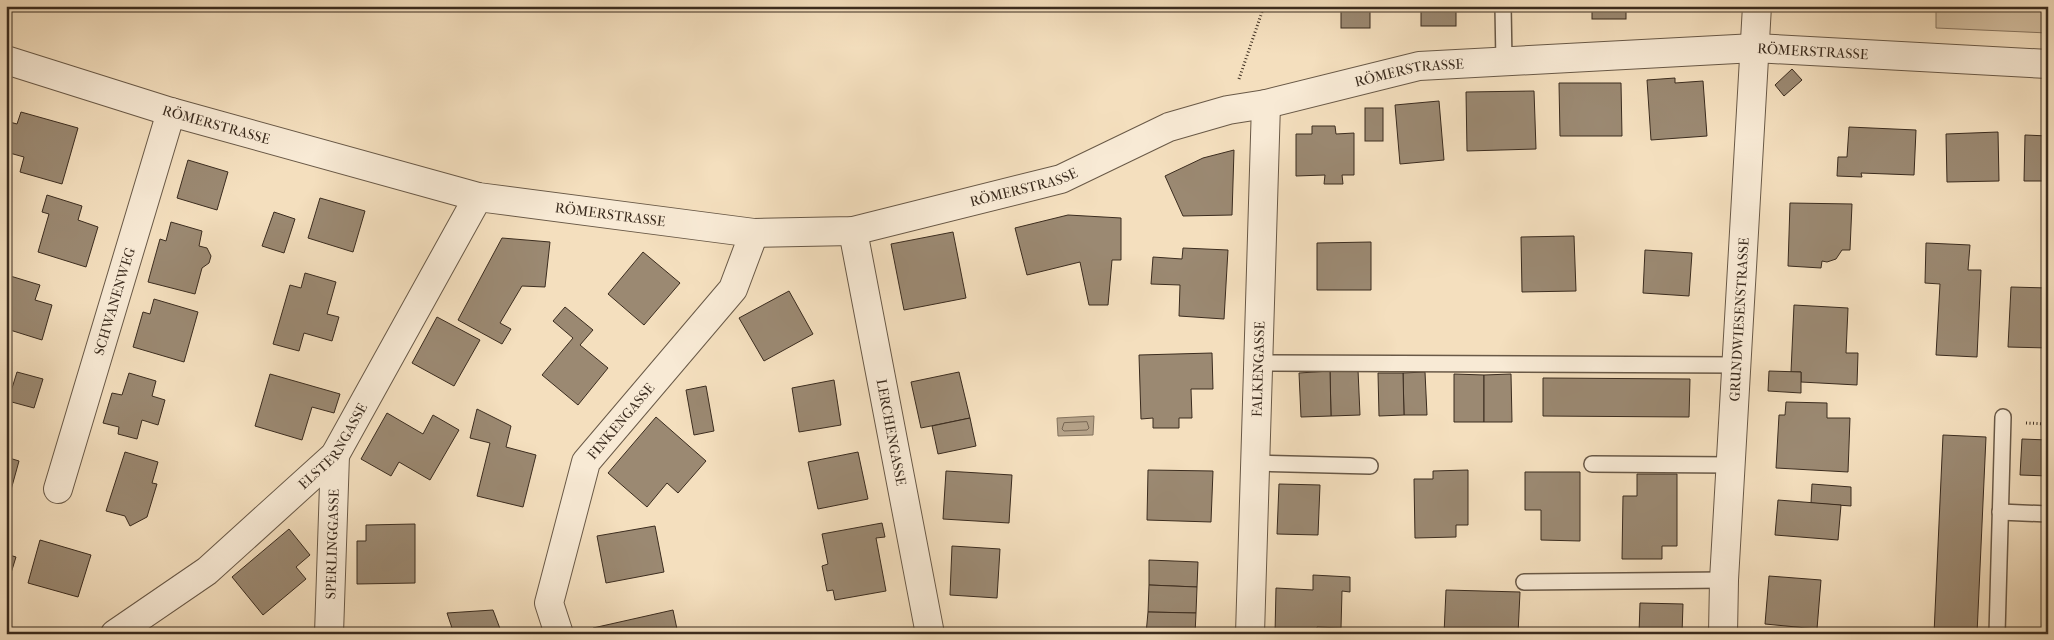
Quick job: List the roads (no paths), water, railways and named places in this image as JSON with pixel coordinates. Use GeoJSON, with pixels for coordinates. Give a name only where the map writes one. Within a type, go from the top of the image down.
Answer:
{"type":"FeatureCollection","features":[{"type":"Feature","properties":{"kind":"street","name":"GRUNDWIESENSTRASSE"},"geometry":{"type":"LineString","coordinates":[[1723,634],[1730,465],[1757,6]]}},
{"type":"Feature","properties":{"kind":"street","name":"RÖMERSTRASSE"},"geometry":{"type":"LineString","coordinates":[[6,60],[171,112],[478,197],[754,233],[853,231],[1061,179],[1169,127],[1228,110],[1266,104],[1420,66],[1755,48],[2048,64]]}},
{"type":"Feature","properties":{"kind":"street","name":"FALKENGASSE"},"geometry":{"type":"LineString","coordinates":[[1250,634],[1266,104]]}},
{"type":"Feature","properties":{"kind":"street","name":"SCHWANENWEG"},"geometry":{"type":"LineString","coordinates":[[58,490],[171,112]]}},
{"type":"Feature","properties":{"kind":"street","name":"ELSTERNGASSE"},"geometry":{"type":"LineString","coordinates":[[115,634],[207,571],[335,455],[478,197]]}},
{"type":"Feature","properties":{"kind":"street","name":"LERCHENGASSE"},"geometry":{"type":"LineString","coordinates":[[853,231],[930,634]]}},
{"type":"Feature","properties":{"kind":"street","name":"FINKENGASSE"},"geometry":{"type":"LineString","coordinates":[[559,634],[549,602],[586,462],[733,289],[754,233]]}},
{"type":"Feature","properties":{"kind":"street","name":"SPERLINGGASSE"},"geometry":{"type":"LineString","coordinates":[[329,634],[335,455]]}},
{"type":"Feature","properties":{"kind":"lane"},"geometry":{"type":"LineString","coordinates":[[1503,6],[1504,62]]}},
{"type":"Feature","properties":{"kind":"lane"},"geometry":{"type":"LineString","coordinates":[[1258,363],[1736,365]]}},
{"type":"Feature","properties":{"kind":"lane"},"geometry":{"type":"LineString","coordinates":[[1997,634],[2003,417]]}},
{"type":"Feature","properties":{"kind":"lane"},"geometry":{"type":"LineString","coordinates":[[1255,463],[1370,466]]}},
{"type":"Feature","properties":{"kind":"lane"},"geometry":{"type":"LineString","coordinates":[[1592,464],[1730,465]]}},
{"type":"Feature","properties":{"kind":"lane"},"geometry":{"type":"LineString","coordinates":[[2000,512],[2048,514]]}},
{"type":"Feature","properties":{"kind":"lane"},"geometry":{"type":"LineString","coordinates":[[1524,582],[1724,580]]}},
{"type":"Feature","properties":{"kind":"water"},"geometry":{"type":"Polygon","coordinates":[[[1094,416],[1093,435],[1058,436],[1057,418],[1094,416]]]}}]}
